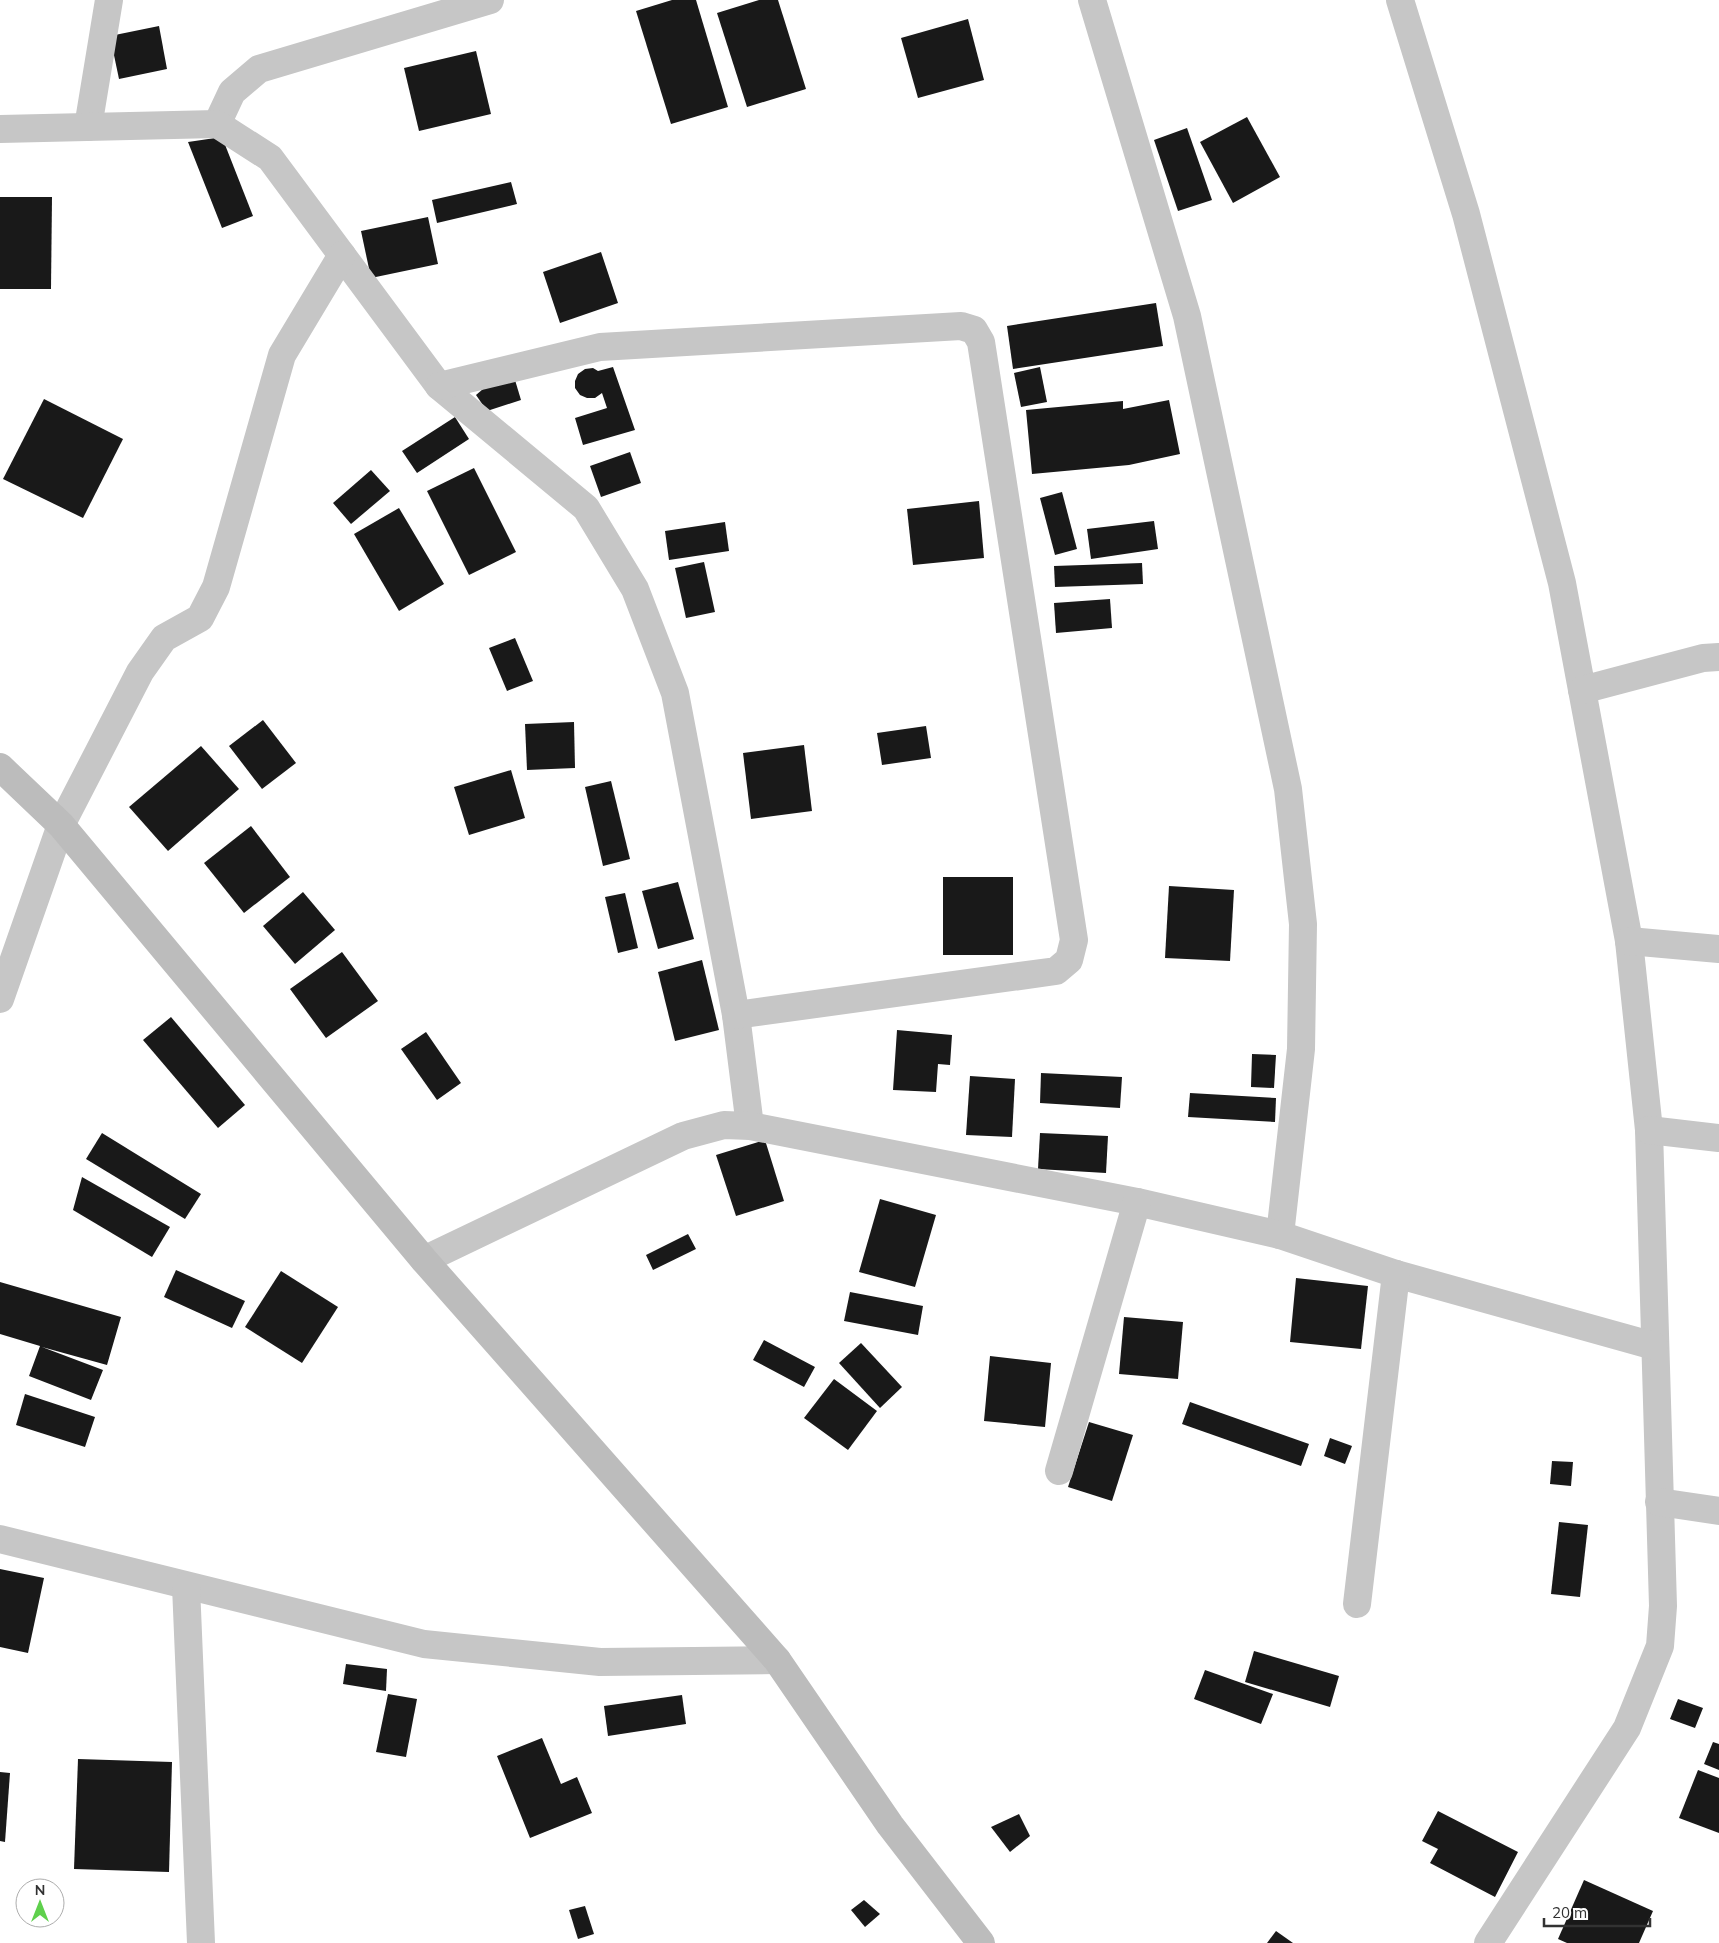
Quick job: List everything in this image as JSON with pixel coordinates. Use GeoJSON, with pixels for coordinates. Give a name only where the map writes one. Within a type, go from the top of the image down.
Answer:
{"type":"FeatureCollection","features":[{"type":"Feature","properties":{"kind":"street"},"geometry":{"type":"LineString","coordinates":[[88,127],[109,0]]}},
{"type":"Feature","properties":{"kind":"street"},"geometry":{"type":"LineString","coordinates":[[217,124],[232,92],[259,69],[490,0]]}},
{"type":"Feature","properties":{"kind":"street"},"geometry":{"type":"LineString","coordinates":[[1092,0],[1187,316],[1288,789],[1303,924],[1301,1049],[1280,1235]]}},
{"type":"Feature","properties":{"kind":"street"},"geometry":{"type":"LineString","coordinates":[[1400,0],[1466,214],[1562,583],[1629,941],[1649,1130],[1658,1502],[1663,1606],[1660,1646],[1644,1691],[1627,1728],[1488,1943]]}},
{"type":"Feature","properties":{"kind":"street"},"geometry":{"type":"LineString","coordinates":[[0,129],[217,124],[270,158],[439,386],[586,508],[634,589],[675,693],[736,1016],[750,1126]]}},
{"type":"Feature","properties":{"kind":"street"},"geometry":{"type":"LineString","coordinates":[[0,999],[62,825],[140,672],[164,638],[200,618],[216,587],[282,355],[342,255]]}},
{"type":"Feature","properties":{"kind":"street"},"geometry":{"type":"LineString","coordinates":[[439,386],[600,347],[961,326],[974,330],[982,342],[1074,940],[1069,960],[1056,971],[736,1016]]}},
{"type":"Feature","properties":{"kind":"street"},"geometry":{"type":"LineString","coordinates":[[1582,690],[1703,658],[1719,657]]}},
{"type":"Feature","properties":{"kind":"street"},"geometry":{"type":"LineString","coordinates":[[0,767],[62,825],[424,1260],[778,1660],[890,1825],[981,1943]]}},
{"type":"Feature","properties":{"kind":"street"},"geometry":{"type":"LineString","coordinates":[[1629,941],[1719,949]]}},
{"type":"Feature","properties":{"kind":"street"},"geometry":{"type":"LineString","coordinates":[[424,1260],[683,1136],[724,1125],[750,1126],[1137,1202],[1280,1235],[1396,1274],[1654,1346]]}},
{"type":"Feature","properties":{"kind":"street"},"geometry":{"type":"LineString","coordinates":[[1649,1130],[1719,1138]]}},
{"type":"Feature","properties":{"kind":"street"},"geometry":{"type":"LineString","coordinates":[[1059,1471],[1137,1202]]}},
{"type":"Feature","properties":{"kind":"street"},"geometry":{"type":"LineString","coordinates":[[1357,1604],[1396,1274]]}},
{"type":"Feature","properties":{"kind":"street"},"geometry":{"type":"LineString","coordinates":[[1658,1502],[1719,1511]]}},
{"type":"Feature","properties":{"kind":"street"},"geometry":{"type":"LineString","coordinates":[[0,1539],[424,1644],[600,1662],[778,1660]]}},
{"type":"Feature","properties":{"kind":"street"},"geometry":{"type":"LineString","coordinates":[[186,1586],[201,1943]]}},
{"type":"Feature","properties":{"kind":"building"},"geometry":{"type":"Polygon","coordinates":[[[672,0],[696,0],[728,107],[671,124],[636,11],[672,0]]]}},
{"type":"Feature","properties":{"kind":"building"},"geometry":{"type":"Polygon","coordinates":[[[759,0],[778,0],[806,89],[747,107],[717,13],[759,0]]]}},
{"type":"Feature","properties":{"kind":"building"},"geometry":{"type":"Polygon","coordinates":[[[968,19],[984,80],[918,98],[901,38],[968,19]]]}},
{"type":"Feature","properties":{"kind":"building"},"geometry":{"type":"Polygon","coordinates":[[[159,26],[167,69],[119,79],[110,36],[159,26]]]}},
{"type":"Feature","properties":{"kind":"building"},"geometry":{"type":"Polygon","coordinates":[[[476,51],[491,114],[419,131],[404,68],[476,51]]]}},
{"type":"Feature","properties":{"kind":"building"},"geometry":{"type":"Polygon","coordinates":[[[1247,117],[1280,177],[1233,203],[1200,142],[1247,117]]]}},
{"type":"Feature","properties":{"kind":"building"},"geometry":{"type":"Polygon","coordinates":[[[1187,128],[1212,200],[1178,211],[1154,140],[1187,128]]]}},
{"type":"Feature","properties":{"kind":"building"},"geometry":{"type":"Polygon","coordinates":[[[222,137],[253,216],[222,228],[188,142],[222,137]]]}},
{"type":"Feature","properties":{"kind":"building"},"geometry":{"type":"Polygon","coordinates":[[[511,182],[517,204],[437,223],[432,200],[511,182]]]}},
{"type":"Feature","properties":{"kind":"building"},"geometry":{"type":"Polygon","coordinates":[[[0,197],[52,197],[51,289],[0,289],[0,197]]]}},
{"type":"Feature","properties":{"kind":"building"},"geometry":{"type":"Polygon","coordinates":[[[428,217],[438,264],[371,278],[361,231],[428,217]]]}},
{"type":"Feature","properties":{"kind":"building"},"geometry":{"type":"Polygon","coordinates":[[[601,252],[618,303],[560,323],[543,272],[601,252]]]}},
{"type":"Feature","properties":{"kind":"building"},"geometry":{"type":"Polygon","coordinates":[[[1156,303],[1163,346],[1013,369],[1007,326],[1156,303]]]}},
{"type":"Feature","properties":{"kind":"building"},"geometry":{"type":"Polygon","coordinates":[[[613,367],[635,430],[583,445],[575,418],[607,408],[602,393],[595,398],[587,398],[580,395],[575,388],[575,381],[578,374],[585,369],[593,368],[598,371],[613,367]]]}},
{"type":"Feature","properties":{"kind":"building"},"geometry":{"type":"Polygon","coordinates":[[[1040,367],[1047,402],[1021,407],[1014,373],[1040,367]]]}},
{"type":"Feature","properties":{"kind":"building"},"geometry":{"type":"Polygon","coordinates":[[[515,380],[521,400],[487,411],[476,395],[483,389],[515,380]]]}},
{"type":"Feature","properties":{"kind":"building"},"geometry":{"type":"Polygon","coordinates":[[[44,399],[123,439],[83,518],[3,479],[44,399]]]}},
{"type":"Feature","properties":{"kind":"building"},"geometry":{"type":"Polygon","coordinates":[[[1169,400],[1180,454],[1129,465],[1032,474],[1026,410],[1123,401],[1123,409],[1169,400]]]}},
{"type":"Feature","properties":{"kind":"building"},"geometry":{"type":"Polygon","coordinates":[[[455,417],[469,439],[417,473],[402,451],[455,417]]]}},
{"type":"Feature","properties":{"kind":"building"},"geometry":{"type":"Polygon","coordinates":[[[630,452],[641,483],[601,497],[590,466],[630,452]]]}},
{"type":"Feature","properties":{"kind":"building"},"geometry":{"type":"Polygon","coordinates":[[[474,468],[516,552],[469,575],[427,491],[474,468]]]}},
{"type":"Feature","properties":{"kind":"building"},"geometry":{"type":"Polygon","coordinates":[[[371,470],[390,491],[351,524],[333,503],[371,470]]]}},
{"type":"Feature","properties":{"kind":"building"},"geometry":{"type":"Polygon","coordinates":[[[1062,492],[1077,549],[1055,555],[1040,498],[1062,492]]]}},
{"type":"Feature","properties":{"kind":"building"},"geometry":{"type":"Polygon","coordinates":[[[979,501],[984,558],[913,565],[907,509],[979,501]]]}},
{"type":"Feature","properties":{"kind":"building"},"geometry":{"type":"Polygon","coordinates":[[[399,508],[444,584],[399,611],[354,534],[399,508]]]}},
{"type":"Feature","properties":{"kind":"building"},"geometry":{"type":"Polygon","coordinates":[[[1154,521],[1158,549],[1091,559],[1087,529],[1154,521]]]}},
{"type":"Feature","properties":{"kind":"building"},"geometry":{"type":"Polygon","coordinates":[[[725,522],[729,551],[669,560],[665,531],[725,522]]]}},
{"type":"Feature","properties":{"kind":"building"},"geometry":{"type":"Polygon","coordinates":[[[704,562],[715,612],[686,618],[675,568],[704,562]]]}},
{"type":"Feature","properties":{"kind":"building"},"geometry":{"type":"Polygon","coordinates":[[[1142,563],[1143,584],[1055,587],[1054,566],[1142,563]]]}},
{"type":"Feature","properties":{"kind":"building"},"geometry":{"type":"Polygon","coordinates":[[[1110,599],[1112,628],[1056,633],[1054,603],[1110,599]]]}},
{"type":"Feature","properties":{"kind":"building"},"geometry":{"type":"Polygon","coordinates":[[[515,638],[533,681],[507,691],[489,648],[515,638]]]}},
{"type":"Feature","properties":{"kind":"building"},"geometry":{"type":"Polygon","coordinates":[[[263,720],[296,763],[262,789],[229,746],[263,720]]]}},
{"type":"Feature","properties":{"kind":"building"},"geometry":{"type":"Polygon","coordinates":[[[574,722],[575,768],[527,770],[525,724],[574,722]]]}},
{"type":"Feature","properties":{"kind":"building"},"geometry":{"type":"Polygon","coordinates":[[[926,726],[931,758],[882,765],[877,733],[926,726]]]}},
{"type":"Feature","properties":{"kind":"building"},"geometry":{"type":"Polygon","coordinates":[[[804,745],[812,811],[751,819],[743,753],[804,745]]]}},
{"type":"Feature","properties":{"kind":"building"},"geometry":{"type":"Polygon","coordinates":[[[201,746],[239,789],[168,851],[129,807],[201,746]]]}},
{"type":"Feature","properties":{"kind":"building"},"geometry":{"type":"Polygon","coordinates":[[[511,770],[525,818],[469,835],[454,787],[511,770]]]}},
{"type":"Feature","properties":{"kind":"building"},"geometry":{"type":"Polygon","coordinates":[[[611,781],[630,859],[603,866],[585,787],[611,781]]]}},
{"type":"Feature","properties":{"kind":"building"},"geometry":{"type":"Polygon","coordinates":[[[251,826],[290,877],[244,913],[204,863],[251,826]]]}},
{"type":"Feature","properties":{"kind":"building"},"geometry":{"type":"Polygon","coordinates":[[[943,877],[1013,877],[1013,955],[943,955],[943,877]]]}},
{"type":"Feature","properties":{"kind":"building"},"geometry":{"type":"Polygon","coordinates":[[[678,882],[694,939],[658,949],[642,891],[678,882]]]}},
{"type":"Feature","properties":{"kind":"building"},"geometry":{"type":"Polygon","coordinates":[[[1169,886],[1234,890],[1230,961],[1165,958],[1169,886]]]}},
{"type":"Feature","properties":{"kind":"building"},"geometry":{"type":"Polygon","coordinates":[[[303,892],[335,930],[295,964],[263,926],[303,892]]]}},
{"type":"Feature","properties":{"kind":"building"},"geometry":{"type":"Polygon","coordinates":[[[625,893],[638,948],[618,953],[605,897],[625,893]]]}},
{"type":"Feature","properties":{"kind":"building"},"geometry":{"type":"Polygon","coordinates":[[[342,952],[378,1001],[326,1038],[290,989],[342,952]]]}},
{"type":"Feature","properties":{"kind":"building"},"geometry":{"type":"Polygon","coordinates":[[[702,960],[719,1030],[675,1041],[658,972],[702,960]]]}},
{"type":"Feature","properties":{"kind":"building"},"geometry":{"type":"Polygon","coordinates":[[[171,1017],[245,1105],[218,1128],[143,1040],[171,1017]]]}},
{"type":"Feature","properties":{"kind":"building"},"geometry":{"type":"Polygon","coordinates":[[[897,1030],[952,1035],[950,1065],[938,1064],[936,1092],[893,1090],[897,1030]]]}},
{"type":"Feature","properties":{"kind":"building"},"geometry":{"type":"Polygon","coordinates":[[[426,1032],[461,1083],[437,1100],[401,1049],[426,1032]]]}},
{"type":"Feature","properties":{"kind":"building"},"geometry":{"type":"Polygon","coordinates":[[[1252,1054],[1276,1055],[1274,1088],[1251,1087],[1252,1054]]]}},
{"type":"Feature","properties":{"kind":"building"},"geometry":{"type":"Polygon","coordinates":[[[1041,1073],[1122,1077],[1120,1108],[1040,1103],[1041,1073]]]}},
{"type":"Feature","properties":{"kind":"building"},"geometry":{"type":"Polygon","coordinates":[[[970,1076],[1015,1079],[1012,1137],[966,1135],[970,1076]]]}},
{"type":"Feature","properties":{"kind":"building"},"geometry":{"type":"Polygon","coordinates":[[[1190,1093],[1276,1098],[1275,1122],[1188,1117],[1190,1093]]]}},
{"type":"Feature","properties":{"kind":"building"},"geometry":{"type":"Polygon","coordinates":[[[102,1133],[201,1194],[185,1219],[86,1159],[102,1133]]]}},
{"type":"Feature","properties":{"kind":"building"},"geometry":{"type":"Polygon","coordinates":[[[1040,1133],[1108,1136],[1106,1173],[1038,1169],[1040,1133]]]}},
{"type":"Feature","properties":{"kind":"building"},"geometry":{"type":"Polygon","coordinates":[[[765,1140],[784,1201],[736,1216],[716,1155],[765,1140]]]}},
{"type":"Feature","properties":{"kind":"building"},"geometry":{"type":"Polygon","coordinates":[[[82,1177],[170,1227],[152,1257],[73,1210],[82,1177]]]}},
{"type":"Feature","properties":{"kind":"building"},"geometry":{"type":"Polygon","coordinates":[[[880,1199],[936,1215],[915,1287],[859,1272],[880,1199]]]}},
{"type":"Feature","properties":{"kind":"building"},"geometry":{"type":"Polygon","coordinates":[[[688,1234],[696,1249],[653,1270],[646,1255],[688,1234]]]}},
{"type":"Feature","properties":{"kind":"building"},"geometry":{"type":"Polygon","coordinates":[[[176,1270],[245,1301],[232,1328],[164,1297],[176,1270]]]}},
{"type":"Feature","properties":{"kind":"building"},"geometry":{"type":"Polygon","coordinates":[[[281,1271],[338,1307],[302,1363],[245,1327],[281,1271]]]}},
{"type":"Feature","properties":{"kind":"building"},"geometry":{"type":"Polygon","coordinates":[[[1296,1278],[1368,1286],[1361,1349],[1290,1342],[1296,1278]]]}},
{"type":"Feature","properties":{"kind":"building"},"geometry":{"type":"Polygon","coordinates":[[[0,1282],[121,1317],[107,1365],[42,1347],[103,1370],[91,1400],[29,1376],[40,1346],[0,1334],[0,1282]]]}},
{"type":"Feature","properties":{"kind":"building"},"geometry":{"type":"Polygon","coordinates":[[[850,1292],[923,1306],[918,1335],[844,1321],[850,1292]]]}},
{"type":"Feature","properties":{"kind":"building"},"geometry":{"type":"Polygon","coordinates":[[[1124,1317],[1183,1322],[1178,1379],[1119,1374],[1124,1317]]]}},
{"type":"Feature","properties":{"kind":"building"},"geometry":{"type":"Polygon","coordinates":[[[764,1340],[815,1367],[804,1387],[753,1360],[764,1340]]]}},
{"type":"Feature","properties":{"kind":"building"},"geometry":{"type":"Polygon","coordinates":[[[861,1343],[902,1387],[880,1408],[839,1363],[861,1343]]]}},
{"type":"Feature","properties":{"kind":"building"},"geometry":{"type":"Polygon","coordinates":[[[990,1356],[1051,1363],[1045,1427],[984,1421],[990,1356]]]}},
{"type":"Feature","properties":{"kind":"building"},"geometry":{"type":"Polygon","coordinates":[[[834,1379],[877,1411],[848,1450],[804,1418],[834,1379]]]}},
{"type":"Feature","properties":{"kind":"building"},"geometry":{"type":"Polygon","coordinates":[[[25,1394],[95,1417],[85,1447],[16,1425],[25,1394]]]}},
{"type":"Feature","properties":{"kind":"building"},"geometry":{"type":"Polygon","coordinates":[[[1190,1402],[1309,1444],[1301,1466],[1182,1424],[1190,1402]]]}},
{"type":"Feature","properties":{"kind":"building"},"geometry":{"type":"Polygon","coordinates":[[[1089,1422],[1133,1435],[1112,1501],[1068,1487],[1089,1422]]]}},
{"type":"Feature","properties":{"kind":"building"},"geometry":{"type":"Polygon","coordinates":[[[1330,1438],[1352,1446],[1345,1464],[1324,1456],[1330,1438]]]}},
{"type":"Feature","properties":{"kind":"building"},"geometry":{"type":"Polygon","coordinates":[[[1552,1461],[1573,1462],[1571,1486],[1550,1484],[1552,1461]]]}},
{"type":"Feature","properties":{"kind":"building"},"geometry":{"type":"Polygon","coordinates":[[[1559,1522],[1588,1525],[1580,1597],[1551,1594],[1559,1522]]]}},
{"type":"Feature","properties":{"kind":"building"},"geometry":{"type":"Polygon","coordinates":[[[0,1569],[44,1578],[28,1653],[0,1647],[0,1569]]]}},
{"type":"Feature","properties":{"kind":"building"},"geometry":{"type":"Polygon","coordinates":[[[1254,1651],[1339,1676],[1330,1707],[1245,1682],[1254,1651]]]}},
{"type":"Feature","properties":{"kind":"building"},"geometry":{"type":"Polygon","coordinates":[[[346,1664],[387,1669],[386,1691],[343,1684],[346,1664]]]}},
{"type":"Feature","properties":{"kind":"building"},"geometry":{"type":"Polygon","coordinates":[[[1205,1670],[1273,1694],[1261,1724],[1194,1699],[1205,1670]]]}},
{"type":"Feature","properties":{"kind":"building"},"geometry":{"type":"Polygon","coordinates":[[[388,1694],[417,1699],[406,1757],[376,1752],[388,1694]]]}},
{"type":"Feature","properties":{"kind":"building"},"geometry":{"type":"Polygon","coordinates":[[[682,1695],[686,1724],[608,1736],[604,1706],[682,1695]]]}},
{"type":"Feature","properties":{"kind":"building"},"geometry":{"type":"Polygon","coordinates":[[[1678,1699],[1703,1708],[1695,1728],[1670,1719],[1678,1699]]]}},
{"type":"Feature","properties":{"kind":"building"},"geometry":{"type":"Polygon","coordinates":[[[542,1738],[561,1784],[577,1777],[592,1813],[530,1838],[497,1756],[542,1738]]]}},
{"type":"Feature","properties":{"kind":"building"},"geometry":{"type":"Polygon","coordinates":[[[1713,1742],[1719,1744],[1719,1770],[1704,1764],[1713,1742]]]}},
{"type":"Feature","properties":{"kind":"building"},"geometry":{"type":"Polygon","coordinates":[[[78,1759],[172,1762],[169,1872],[74,1869],[78,1759]]]}},
{"type":"Feature","properties":{"kind":"building"},"geometry":{"type":"Polygon","coordinates":[[[1698,1770],[1719,1778],[1719,1833],[1679,1818],[1698,1770]]]}},
{"type":"Feature","properties":{"kind":"building"},"geometry":{"type":"Polygon","coordinates":[[[0,1772],[10,1773],[5,1842],[0,1841],[0,1772]]]}},
{"type":"Feature","properties":{"kind":"building"},"geometry":{"type":"Polygon","coordinates":[[[1438,1811],[1518,1852],[1495,1897],[1430,1863],[1438,1849],[1422,1841],[1438,1811]]]}},
{"type":"Feature","properties":{"kind":"building"},"geometry":{"type":"Polygon","coordinates":[[[1019,1814],[1030,1836],[1010,1852],[991,1827],[1019,1814]]]}},
{"type":"Feature","properties":{"kind":"building"},"geometry":{"type":"Polygon","coordinates":[[[1584,1880],[1653,1911],[1639,1943],[1567,1943],[1558,1939],[1584,1880]]]}},
{"type":"Feature","properties":{"kind":"building"},"geometry":{"type":"Polygon","coordinates":[[[864,1900],[880,1914],[865,1927],[851,1910],[864,1900]]]}},
{"type":"Feature","properties":{"kind":"building"},"geometry":{"type":"Polygon","coordinates":[[[585,1906],[594,1934],[578,1939],[569,1910],[585,1906]]]}},
{"type":"Feature","properties":{"kind":"building"},"geometry":{"type":"Polygon","coordinates":[[[1276,1931],[1293,1943],[1267,1943],[1276,1931]]]}}]}
